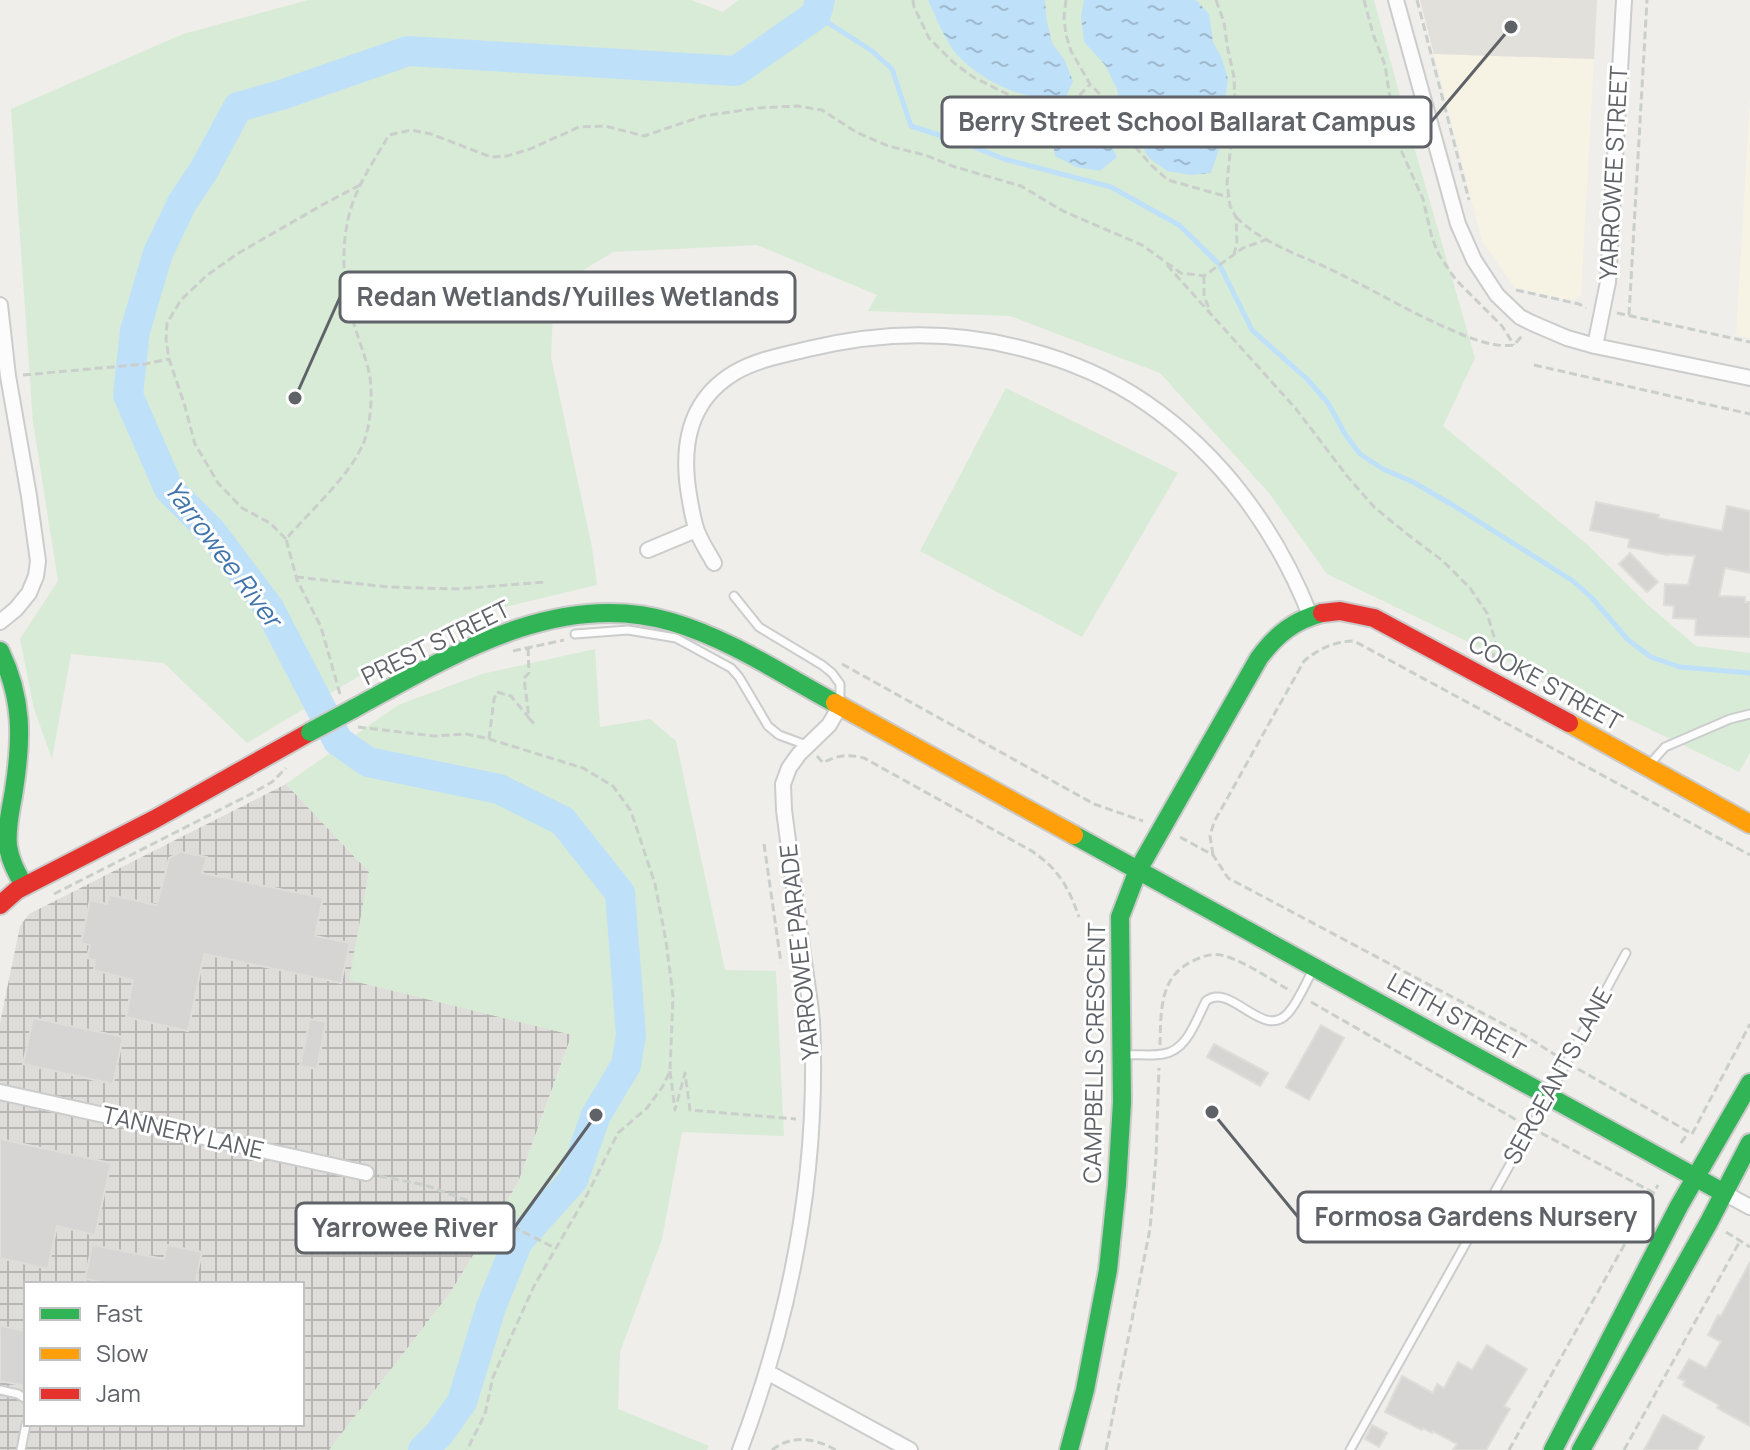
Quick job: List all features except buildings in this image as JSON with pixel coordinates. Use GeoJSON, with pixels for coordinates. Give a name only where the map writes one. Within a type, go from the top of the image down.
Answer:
{"type":"FeatureCollection","features":[{"type":"Feature","properties":{"kind":"main road","name":"COOKE STREET"},"geometry":{"type":"LineString","coordinates":[[1310,615],[1345,611],[1374,618],[1750,824]]}},
{"type":"Feature","properties":{"kind":"main road","name":"PREST STREET"},"geometry":{"type":"LineString","coordinates":[[0,905],[24,886],[155,819],[310,732],[497,634],[559,617],[607,612],[650,616],[673,622],[724,643],[1138,870]]}},
{"type":"Feature","properties":{"kind":"main road","name":"CAMPBELLS CRESCENT"},"geometry":{"type":"LineString","coordinates":[[1069,1450],[1085,1390],[1108,1270],[1117,1185],[1122,1102],[1120,917],[1138,870],[1266,648],[1283,631],[1310,615]]}},
{"type":"Feature","properties":{"kind":"main road"},"geometry":{"type":"LineString","coordinates":[[0,651],[13,680],[20,712],[21,741],[8,824],[8,843],[11,859],[24,886]]}},
{"type":"Feature","properties":{"kind":"main road","name":"LEITH STREET"},"geometry":{"type":"LineString","coordinates":[[1138,870],[1724,1193]]}},
{"type":"Feature","properties":{"kind":"main road"},"geometry":{"type":"LineString","coordinates":[[1553,1450],[1696,1177],[1750,1083]]}},
{"type":"Feature","properties":{"kind":"main road"},"geometry":{"type":"LineString","coordinates":[[1581,1450],[1750,1143]]}},
{"type":"Feature","properties":{"kind":"street"},"geometry":{"type":"LineString","coordinates":[[1396,0],[1458,224],[1474,260],[1497,295],[1520,317],[1555,335],[1750,378]]}},
{"type":"Feature","properties":{"kind":"street","name":"YARROWEE STREET"},"geometry":{"type":"LineString","coordinates":[[1595,346],[1608,282],[1624,0]]}},
{"type":"Feature","properties":{"kind":"street"},"geometry":{"type":"LineString","coordinates":[[0,305],[8,376],[38,561],[29,593],[0,622]]}},
{"type":"Feature","properties":{"kind":"street"},"geometry":{"type":"LineString","coordinates":[[714,563],[696,530],[687,485],[686,444],[702,406],[727,378],[766,359],[835,343],[910,335],[976,340],[1023,348],[1082,369],[1136,397],[1183,431],[1223,470],[1252,506],[1294,577],[1310,615]]}},
{"type":"Feature","properties":{"kind":"street"},"geometry":{"type":"LineString","coordinates":[[648,550],[696,530]]}},
{"type":"Feature","properties":{"kind":"street","name":"YARROWEE PARADE"},"geometry":{"type":"LineString","coordinates":[[740,1450],[767,1372],[791,1279],[808,1181],[812,1120],[812,1019],[783,793],[789,768],[829,725],[840,706]]}},
{"type":"Feature","properties":{"kind":"street","name":"TANNERY LANE"},"geometry":{"type":"LineString","coordinates":[[0,1092],[366,1173]]}},
{"type":"Feature","properties":{"kind":"street","name":"LEITH STREET"},"geometry":{"type":"LineString","coordinates":[[1724,1193],[1750,1207]]}},
{"type":"Feature","properties":{"kind":"street"},"geometry":{"type":"LineString","coordinates":[[767,1372],[910,1450]]}},
{"type":"Feature","properties":{"kind":"lane"},"geometry":{"type":"LineString","coordinates":[[734,596],[763,631],[832,673],[840,684],[840,706]]}},
{"type":"Feature","properties":{"kind":"lane"},"geometry":{"type":"LineString","coordinates":[[575,634],[628,630],[676,638],[731,668],[768,726],[779,735],[808,745]]}},
{"type":"Feature","properties":{"kind":"lane"},"geometry":{"type":"LineString","coordinates":[[1646,767],[1665,747],[1730,719],[1750,714]]}},
{"type":"Feature","properties":{"kind":"lane","name":"SERGEANTS LANE"},"geometry":{"type":"LineString","coordinates":[[1350,1450],[1626,953]]}},
{"type":"Feature","properties":{"kind":"lane"},"geometry":{"type":"LineString","coordinates":[[1121,1055],[1166,1054],[1179,1048],[1211,997],[1221,995],[1263,1019],[1277,1021],[1288,1014],[1315,966]]}},
{"type":"Feature","properties":{"kind":"lane"},"geometry":{"type":"LineString","coordinates":[[0,1390],[24,1398]]}},
{"type":"Feature","properties":{"kind":"lane"},"geometry":{"type":"LineString","coordinates":[[21,1450],[26,1426]]}},
{"type":"Feature","properties":{"kind":"path"},"geometry":{"type":"LineString","coordinates":[[913,0],[929,38],[954,63],[973,77],[1033,107],[1060,104],[1079,96],[1090,84]]}},
{"type":"Feature","properties":{"kind":"path"},"geometry":{"type":"LineString","coordinates":[[1066,0],[1064,17],[1071,51],[1090,84],[1114,109],[1132,143],[1168,180],[1228,197]]}},
{"type":"Feature","properties":{"kind":"path"},"geometry":{"type":"LineString","coordinates":[[1216,0],[1224,22],[1234,77],[1235,104],[1228,171],[1228,197],[1236,217],[1237,243],[1234,254]]}},
{"type":"Feature","properties":{"kind":"path"},"geometry":{"type":"LineString","coordinates":[[1364,0],[1385,65],[1396,139],[1423,199],[1439,255],[1456,280],[1502,326],[1514,345]]}},
{"type":"Feature","properties":{"kind":"path"},"geometry":{"type":"LineString","coordinates":[[1417,0],[1472,212]]}},
{"type":"Feature","properties":{"kind":"path"},"geometry":{"type":"LineString","coordinates":[[1629,315],[1647,0]]}},
{"type":"Feature","properties":{"kind":"path"},"geometry":{"type":"LineString","coordinates":[[286,539],[336,484],[365,440],[370,417],[370,375],[353,325],[344,279],[346,231],[353,203],[389,135],[411,130],[431,134],[491,157],[507,156],[579,127],[605,126],[644,136],[703,116],[797,106],[822,110],[856,132],[888,146],[1021,186],[1063,211],[1142,245],[1181,273],[1204,276],[1249,244],[1265,240]]}},
{"type":"Feature","properties":{"kind":"path"},"geometry":{"type":"LineString","coordinates":[[362,184],[274,233],[206,276],[181,300],[167,323],[166,339],[169,359],[195,444],[218,483],[242,508],[270,523],[286,539],[296,577],[321,627],[350,713],[434,736],[467,734],[489,739],[583,768],[613,786],[631,811],[655,884],[666,941],[673,996],[670,1071],[675,1110],[685,1073],[690,1110],[812,1120]]}},
{"type":"Feature","properties":{"kind":"path"},"geometry":{"type":"LineString","coordinates":[[1236,217],[1265,240],[1315,261],[1453,331],[1496,345],[1514,345]]}},
{"type":"Feature","properties":{"kind":"path"},"geometry":{"type":"LineString","coordinates":[[1165,262],[1296,409],[1328,454],[1374,507],[1443,561],[1470,588],[1487,613],[1495,640],[1492,680]]}},
{"type":"Feature","properties":{"kind":"path"},"geometry":{"type":"LineString","coordinates":[[1204,276],[1204,296],[1213,317]]}},
{"type":"Feature","properties":{"kind":"path"},"geometry":{"type":"LineString","coordinates":[[1514,289],[1579,304],[1592,312]]}},
{"type":"Feature","properties":{"kind":"path"},"geometry":{"type":"LineString","coordinates":[[1611,312],[1750,342]]}},
{"type":"Feature","properties":{"kind":"path"},"geometry":{"type":"LineString","coordinates":[[1514,345],[1532,323]]}},
{"type":"Feature","properties":{"kind":"path"},"geometry":{"type":"LineString","coordinates":[[8,376],[145,364],[169,359]]}},
{"type":"Feature","properties":{"kind":"path"},"geometry":{"type":"LineString","coordinates":[[1534,365],[1750,414]]}},
{"type":"Feature","properties":{"kind":"path"},"geometry":{"type":"LineString","coordinates":[[296,577],[388,587],[456,589],[546,582]]}},
{"type":"Feature","properties":{"kind":"path"},"geometry":{"type":"LineString","coordinates":[[1699,1138],[1524,1035],[1228,878],[1213,855],[1210,836],[1214,822],[1304,661],[1329,644],[1354,641],[1750,855]]}},
{"type":"Feature","properties":{"kind":"path"},"geometry":{"type":"LineString","coordinates":[[528,648],[529,673],[524,678],[529,718]]}},
{"type":"Feature","properties":{"kind":"path"},"geometry":{"type":"LineString","coordinates":[[840,663],[1094,804],[1162,828],[1213,855]]}},
{"type":"Feature","properties":{"kind":"path"},"geometry":{"type":"LineString","coordinates":[[489,739],[497,692],[511,696],[535,725]]}},
{"type":"Feature","properties":{"kind":"path"},"geometry":{"type":"LineString","coordinates":[[808,745],[823,763],[840,756],[864,758],[1041,857],[1065,883],[1079,917]]}},
{"type":"Feature","properties":{"kind":"path"},"geometry":{"type":"LineString","coordinates":[[764,844],[781,963]]}},
{"type":"Feature","properties":{"kind":"path"},"geometry":{"type":"LineString","coordinates":[[1106,1450],[1150,1229],[1156,1157],[1161,1007],[1164,991],[1179,970],[1195,960],[1211,955],[1231,958],[1530,1128],[1656,1193]]}},
{"type":"Feature","properties":{"kind":"path"},"geometry":{"type":"LineString","coordinates":[[1681,1143],[1690,1133],[1750,1024]]}},
{"type":"Feature","properties":{"kind":"path"},"geometry":{"type":"LineString","coordinates":[[467,1450],[485,1414],[493,1377],[534,1286],[588,1193],[618,1133],[647,1108],[670,1071]]}},
{"type":"Feature","properties":{"kind":"path"},"geometry":{"type":"LineString","coordinates":[[366,1173],[425,1185],[466,1200],[555,1248]]}},
{"type":"Feature","properties":{"kind":"path"},"geometry":{"type":"LineString","coordinates":[[1509,1450],[1658,1185]]}},
{"type":"Feature","properties":{"kind":"path"},"geometry":{"type":"LineString","coordinates":[[1726,1232],[1750,1247]]}},
{"type":"Feature","properties":{"kind":"path"},"geometry":{"type":"LineString","coordinates":[[1624,1450],[1740,1241]]}},
{"type":"Feature","properties":{"kind":"path"},"geometry":{"type":"LineString","coordinates":[[772,1450],[788,1441],[803,1439],[820,1442],[836,1450]]}},
{"type":"Feature","properties":{"kind":"shaded area"},"geometry":{"type":"Polygon","coordinates":[[[1420,0],[1597,0],[1594,59],[1434,54],[1420,0]]]}},
{"type":"Feature","properties":{"kind":"shaded area"},"geometry":{"type":"Polygon","coordinates":[[[1434,54],[1594,59],[1581,295],[1572,301],[1515,288],[1482,241],[1434,54]]]}},
{"type":"Feature","properties":{"kind":"shaded area"},"geometry":{"type":"Polygon","coordinates":[[[1750,97],[1750,338],[1736,335],[1750,97]]]}},
{"type":"Feature","properties":{"kind":"shaded area"},"geometry":{"type":"Polygon","coordinates":[[[286,784],[369,872],[350,980],[572,1034],[518,1183],[450,1293],[329,1450],[0,1450],[0,1023],[20,926],[29,914],[286,784]]]}},
{"type":"Feature","properties":{"kind":"green space"},"geometry":{"type":"Polygon","coordinates":[[[308,0],[691,0],[723,12],[738,0],[1374,0],[1475,358],[1443,426],[1588,545],[1648,605],[1696,646],[1750,653],[1750,753],[1739,772],[1327,574],[1269,493],[1160,373],[1010,316],[868,311],[877,295],[757,245],[613,252],[554,288],[551,357],[592,547],[597,585],[455,619],[247,743],[164,663],[71,654],[52,759],[34,709],[20,639],[58,581],[33,422],[11,109],[183,34],[308,0]]]}},
{"type":"Feature","properties":{"kind":"green space"},"geometry":{"type":"Polygon","coordinates":[[[1006,388],[1178,473],[1082,637],[920,551],[1006,388]]]}},
{"type":"Feature","properties":{"kind":"green space"},"geometry":{"type":"Polygon","coordinates":[[[595,649],[600,727],[650,719],[676,741],[725,970],[776,971],[784,1136],[682,1132],[662,1239],[620,1352],[618,1409],[709,1446],[707,1450],[329,1450],[450,1293],[518,1183],[572,1035],[349,980],[369,872],[286,784],[398,705],[482,674],[595,649]]]}},
{"type":"Feature","properties":{"kind":"water"},"geometry":{"type":"Polygon","coordinates":[[[928,0],[1045,0],[1052,43],[1064,59],[1073,81],[1066,97],[1034,97],[984,77],[954,51],[928,0]]]}},
{"type":"Feature","properties":{"kind":"water"},"geometry":{"type":"Polygon","coordinates":[[[1084,0],[1196,0],[1209,14],[1213,42],[1228,79],[1219,149],[1211,173],[1190,175],[1167,171],[1149,158],[1122,114],[1117,89],[1105,65],[1084,42],[1081,17],[1084,0]]]}},
{"type":"Feature","properties":{"kind":"water"},"geometry":{"type":"Polygon","coordinates":[[[1091,112],[1105,131],[1117,157],[1100,171],[1076,167],[1055,156],[1050,121],[1069,113],[1091,112]]]}},
{"type":"Feature","properties":{"kind":"waterway","name":"Yarrowee River"},"geometry":{"type":"LineString","coordinates":[[423,1450],[462,1402],[491,1307],[518,1241],[573,1180],[596,1115],[626,1065],[631,1035],[620,893],[563,821],[499,789],[368,762],[338,741],[269,608],[211,531],[169,489],[128,395],[135,331],[158,253],[182,203],[238,107],[408,51],[736,71],[816,15],[820,0]]}},
{"type":"Feature","properties":{"kind":"waterway"},"geometry":{"type":"LineString","coordinates":[[816,15],[872,51],[892,69],[911,126],[1004,159],[1111,187],[1179,225],[1219,264],[1252,330],[1307,379],[1328,403],[1360,454],[1451,504],[1573,581],[1628,640],[1651,657],[1680,667],[1750,673]]}},
{"type":"Feature","properties":{"kind":"traffic: fast"},"geometry":{"type":"LineString","coordinates":[[1069,1450],[1085,1390],[1108,1270],[1117,1185],[1122,1102],[1120,917],[1138,870],[1259,658],[1286,630],[1322,613]]}},
{"type":"Feature","properties":{"kind":"traffic: fast"},"geometry":{"type":"LineString","coordinates":[[353,709],[428,668],[506,633],[547,621],[588,614],[630,614],[694,629],[835,703]]}},
{"type":"Feature","properties":{"kind":"traffic: fast"},"geometry":{"type":"LineString","coordinates":[[0,651],[13,686],[19,719],[8,846],[24,886]]}},
{"type":"Feature","properties":{"kind":"traffic: fast"},"geometry":{"type":"LineString","coordinates":[[310,732],[353,709]]}},
{"type":"Feature","properties":{"kind":"traffic: fast"},"geometry":{"type":"LineString","coordinates":[[1074,835],[1724,1193]]}},
{"type":"Feature","properties":{"kind":"traffic: fast"},"geometry":{"type":"LineString","coordinates":[[1553,1450],[1679,1206],[1750,1083]]}},
{"type":"Feature","properties":{"kind":"traffic: fast"},"geometry":{"type":"LineString","coordinates":[[1581,1450],[1750,1143]]}},
{"type":"Feature","properties":{"kind":"traffic: slow"},"geometry":{"type":"LineString","coordinates":[[835,703],[1074,835]]}},
{"type":"Feature","properties":{"kind":"traffic: slow"},"geometry":{"type":"LineString","coordinates":[[1569,723],[1750,824]]}},
{"type":"Feature","properties":{"kind":"traffic: jam"},"geometry":{"type":"LineString","coordinates":[[1322,613],[1340,611],[1374,618],[1569,723]]}},
{"type":"Feature","properties":{"kind":"traffic: jam"},"geometry":{"type":"LineString","coordinates":[[0,905],[17,890],[155,819],[310,732]]}},
{"type":"Feature","properties":{"kind":"place","name":"Berry Street School Ballarat Campus"},"geometry":{"type":"Point","coordinates":[1511,27]}},
{"type":"Feature","properties":{"kind":"place","name":"Redan Wetlands/Yuilles Wetlands"},"geometry":{"type":"Point","coordinates":[295,398]}},
{"type":"Feature","properties":{"kind":"place","name":"Formosa Gardens Nursery"},"geometry":{"type":"Point","coordinates":[1212,1112]}},
{"type":"Feature","properties":{"kind":"place","name":"Yarrowee River"},"geometry":{"type":"Point","coordinates":[596,1115]}}]}
